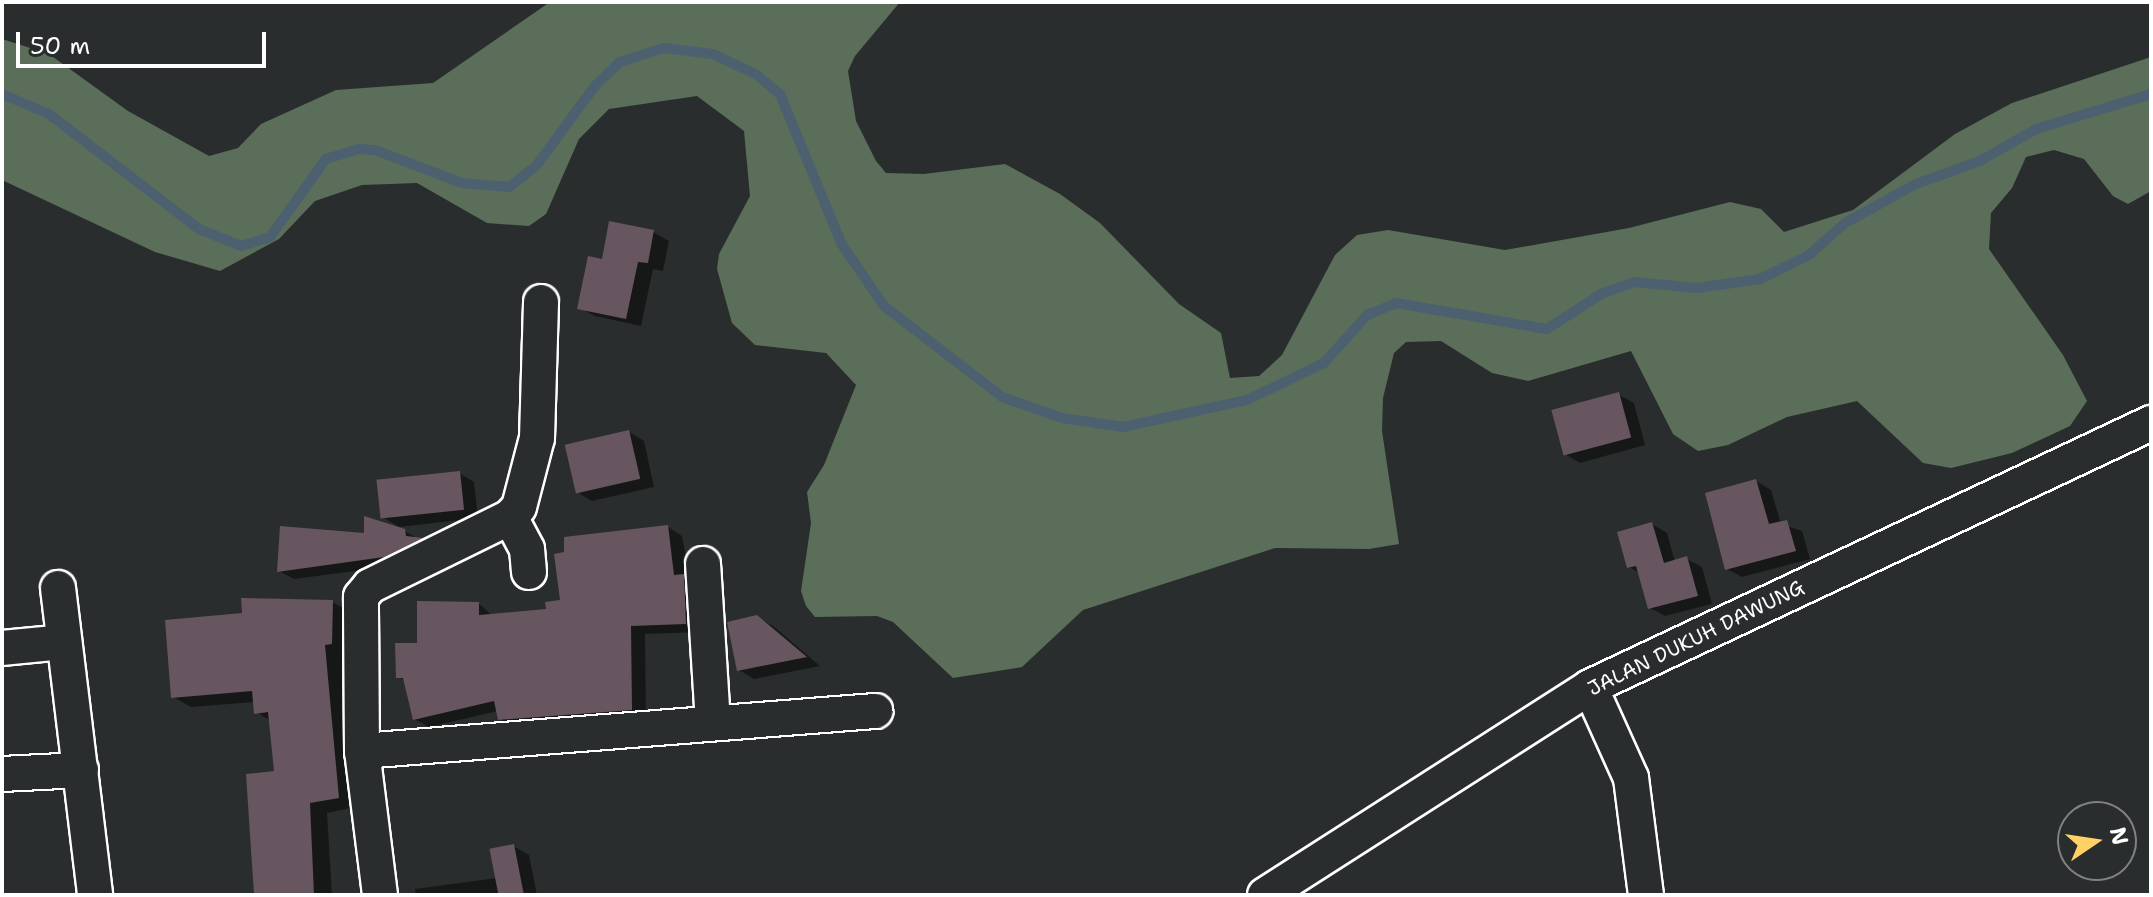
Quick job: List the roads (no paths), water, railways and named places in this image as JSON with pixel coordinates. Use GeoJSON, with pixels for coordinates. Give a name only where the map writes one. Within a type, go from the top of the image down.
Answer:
{"type":"FeatureCollection","features":[{"type":"Feature","properties":{"kind":"street"},"geometry":{"type":"LineString","coordinates":[[380,895],[362,751],[360,607],[365,590],[510,517],[526,495],[537,438],[541,302]]}},
{"type":"Feature","properties":{"kind":"street","name":"JALAN DUKUH DAWUNG"},"geometry":{"type":"LineString","coordinates":[[1265,895],[1590,687],[2151,423]]}},
{"type":"Feature","properties":{"kind":"street"},"geometry":{"type":"LineString","coordinates":[[510,517],[527,549],[529,572]]}},
{"type":"Feature","properties":{"kind":"street"},"geometry":{"type":"LineString","coordinates":[[703,564],[713,723]]}},
{"type":"Feature","properties":{"kind":"street"},"geometry":{"type":"LineString","coordinates":[[58,588],[95,895]]}},
{"type":"Feature","properties":{"kind":"street"},"geometry":{"type":"LineString","coordinates":[[2,648],[64,642]]}},
{"type":"Feature","properties":{"kind":"street"},"geometry":{"type":"LineString","coordinates":[[1590,687],[1631,778],[1646,895]]}},
{"type":"Feature","properties":{"kind":"street"},"geometry":{"type":"LineString","coordinates":[[362,751],[875,711]]}},
{"type":"Feature","properties":{"kind":"street"},"geometry":{"type":"LineString","coordinates":[[2,774],[81,770]]}},
{"type":"Feature","properties":{"kind":"waterway"},"geometry":{"type":"LineString","coordinates":[[2,94],[49,114],[199,229],[241,246],[270,237],[326,159],[359,149],[375,150],[462,183],[509,187],[536,166],[595,86],[620,62],[664,48],[713,54],[757,75],[780,94],[841,243],[884,306],[1002,397],[1062,418],[1123,427],[1247,400],[1324,363],[1367,315],[1396,303],[1547,329],[1601,294],[1634,282],[1697,288],[1760,279],[1809,255],[1845,223],[1916,184],[1980,161],[2036,129],[2151,94]]}}]}
